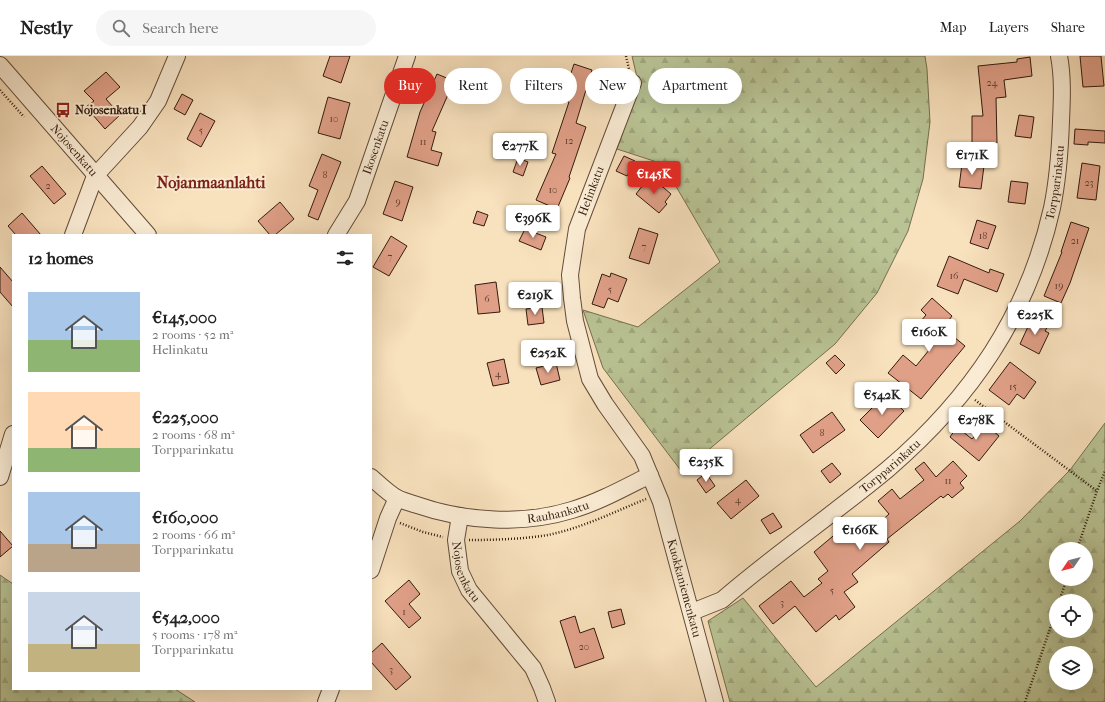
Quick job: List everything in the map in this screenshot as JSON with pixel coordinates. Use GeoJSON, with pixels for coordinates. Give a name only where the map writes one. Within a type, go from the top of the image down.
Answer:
{"type":"FeatureCollection","features":[{"type":"Feature","properties":{"kind":"street"},"geometry":{"type":"LineString","coordinates":[[73,234],[95,176],[140,127],[158,101],[177,56]]}},
{"type":"Feature","properties":{"kind":"street","name":"Ikosenkatu"},"geometry":{"type":"LineString","coordinates":[[337,234],[357,201],[407,56]]}},
{"type":"Feature","properties":{"kind":"street","name":"Torpparinkatu"},"geometry":{"type":"LineString","coordinates":[[692,612],[722,600],[887,469],[921,439],[964,391],[1002,337],[1019,306],[1034,270],[1047,227],[1057,184],[1062,102],[1059,56]]}},
{"type":"Feature","properties":{"kind":"street","name":"Nojosenkatu"},"geometry":{"type":"LineString","coordinates":[[0,65],[95,176],[147,234]]}},
{"type":"Feature","properties":{"kind":"street","name":"Helinkatu"},"geometry":{"type":"LineString","coordinates":[[625,104],[577,229],[570,275],[575,321],[590,380],[642,456],[650,475]]}},
{"type":"Feature","properties":{"kind":"street"},"geometry":{"type":"LineString","coordinates":[[0,477],[12,437]]}},
{"type":"Feature","properties":{"kind":"street","name":"Rauhankatu"},"geometry":{"type":"LineString","coordinates":[[460,516],[519,519],[546,516],[572,510],[597,501],[650,475]]}},
{"type":"Feature","properties":{"kind":"street","name":"Kuokkaniemenkatu"},"geometry":{"type":"LineString","coordinates":[[650,475],[662,502],[716,702]]}},
{"type":"Feature","properties":{"kind":"street"},"geometry":{"type":"LineString","coordinates":[[372,478],[397,498],[430,509],[460,516]]}},
{"type":"Feature","properties":{"kind":"street"},"geometry":{"type":"LineString","coordinates":[[372,567],[388,518],[397,498]]}},
{"type":"Feature","properties":{"kind":"street","name":"Nojosenkatu"},"geometry":{"type":"LineString","coordinates":[[460,516],[456,540],[460,571],[469,590],[533,668],[547,702]]}},
{"type":"Feature","properties":{"kind":"street"},"geometry":{"type":"LineString","coordinates":[[326,702],[331,690]]}},
{"type":"Feature","properties":{"kind":"path"},"geometry":{"type":"LineString","coordinates":[[964,391],[1097,490]]}},
{"type":"Feature","properties":{"kind":"path"},"geometry":{"type":"LineString","coordinates":[[1079,542],[1105,471]]}},
{"type":"Feature","properties":{"kind":"path"},"geometry":{"type":"LineString","coordinates":[[1026,702],[1049,632]]}},
{"type":"Feature","properties":{"kind":"green space"},"geometry":{"type":"Polygon","coordinates":[[[632,56],[925,56],[927,69],[930,122],[923,179],[908,231],[877,293],[835,344],[682,472],[603,368],[583,310],[638,327],[720,262],[663,164],[617,149],[633,104],[640,104],[640,68],[635,68],[632,56]]]}},
{"type":"Feature","properties":{"kind":"green space"},"geometry":{"type":"Polygon","coordinates":[[[1105,423],[1105,702],[730,702],[708,621],[743,598],[816,687],[1020,521],[1070,470],[1105,423]]]}},
{"type":"Feature","properties":{"kind":"green space"},"geometry":{"type":"Polygon","coordinates":[[[0,575],[12,583],[12,690],[177,690],[195,702],[0,702],[0,575]]]}},
{"type":"Feature","properties":{"kind":"building"},"geometry":{"type":"Polygon","coordinates":[[[330,56],[350,56],[341,83],[323,76],[330,56]]]}},
{"type":"Feature","properties":{"kind":"building"},"geometry":{"type":"Polygon","coordinates":[[[1080,56],[1101,56],[1104,86],[1083,87],[1080,56]]]}},
{"type":"Feature","properties":{"kind":"building"},"geometry":{"type":"Polygon","coordinates":[[[1030,57],[1032,76],[1004,80],[1006,97],[996,98],[997,143],[972,143],[972,116],[983,116],[978,66],[1017,62],[1017,59],[1030,57]]]}},
{"type":"Feature","properties":{"kind":"building"},"geometry":{"type":"Polygon","coordinates":[[[574,64],[586,68],[585,93],[576,123],[586,127],[569,177],[570,178],[557,209],[536,200],[556,154],[552,153],[568,104],[577,104],[577,68],[573,68],[574,64]]]}},
{"type":"Feature","properties":{"kind":"building"},"geometry":{"type":"Polygon","coordinates":[[[106,72],[120,87],[106,99],[120,115],[105,129],[86,107],[94,101],[84,91],[106,72]]]}},
{"type":"Feature","properties":{"kind":"building"},"geometry":{"type":"Polygon","coordinates":[[[437,74],[444,77],[444,104],[432,131],[436,132],[431,150],[442,153],[438,166],[407,157],[424,104],[436,104],[437,74]]]}},
{"type":"Feature","properties":{"kind":"building"},"geometry":{"type":"Polygon","coordinates":[[[182,94],[193,100],[185,115],[174,109],[182,94]]]}},
{"type":"Feature","properties":{"kind":"building"},"geometry":{"type":"Polygon","coordinates":[[[328,97],[350,103],[340,139],[318,133],[328,97]]]}},
{"type":"Feature","properties":{"kind":"building"},"geometry":{"type":"Polygon","coordinates":[[[200,113],[215,121],[201,147],[187,139],[200,113]]]}},
{"type":"Feature","properties":{"kind":"building"},"geometry":{"type":"Polygon","coordinates":[[[1019,115],[1034,117],[1031,138],[1015,136],[1019,115]]]}},
{"type":"Feature","properties":{"kind":"building"},"geometry":{"type":"Polygon","coordinates":[[[1075,129],[1105,131],[1105,143],[1088,142],[1088,145],[1074,144],[1075,129]]]}},
{"type":"Feature","properties":{"kind":"building"},"geometry":{"type":"Polygon","coordinates":[[[322,154],[341,162],[318,220],[308,216],[318,190],[309,186],[322,154]]]}},
{"type":"Feature","properties":{"kind":"building"},"geometry":{"type":"Polygon","coordinates":[[[624,156],[635,161],[627,176],[616,171],[624,156]]]}},
{"type":"Feature","properties":{"kind":"building"},"geometry":{"type":"Polygon","coordinates":[[[518,158],[528,162],[523,176],[513,172],[518,158]]]}},
{"type":"Feature","properties":{"kind":"building"},"geometry":{"type":"Polygon","coordinates":[[[1082,163],[1100,166],[1096,200],[1077,198],[1082,163]]]}},
{"type":"Feature","properties":{"kind":"building"},"geometry":{"type":"Polygon","coordinates":[[[962,164],[984,166],[981,189],[959,187],[962,164]]]}},
{"type":"Feature","properties":{"kind":"building"},"geometry":{"type":"Polygon","coordinates":[[[42,166],[66,194],[54,204],[30,176],[42,166]]]}},
{"type":"Feature","properties":{"kind":"building"},"geometry":{"type":"Polygon","coordinates":[[[650,176],[671,194],[665,202],[667,204],[659,213],[636,194],[650,176]]]}},
{"type":"Feature","properties":{"kind":"building"},"geometry":{"type":"Polygon","coordinates":[[[395,181],[413,187],[402,221],[383,214],[395,181]]]}},
{"type":"Feature","properties":{"kind":"building"},"geometry":{"type":"Polygon","coordinates":[[[1011,181],[1028,183],[1025,204],[1008,202],[1011,181]]]}},
{"type":"Feature","properties":{"kind":"building"},"geometry":{"type":"Polygon","coordinates":[[[280,202],[294,219],[276,234],[269,234],[258,221],[280,202]]]}},
{"type":"Feature","properties":{"kind":"building"},"geometry":{"type":"Polygon","coordinates":[[[477,211],[488,215],[484,226],[473,223],[477,211]]]}},
{"type":"Feature","properties":{"kind":"building"},"geometry":{"type":"Polygon","coordinates":[[[22,213],[40,234],[15,234],[8,226],[22,213]]]}},
{"type":"Feature","properties":{"kind":"building"},"geometry":{"type":"Polygon","coordinates":[[[977,220],[996,226],[988,249],[970,243],[977,220]]]}},
{"type":"Feature","properties":{"kind":"building"},"geometry":{"type":"Polygon","coordinates":[[[1071,222],[1089,228],[1070,283],[1061,303],[1044,296],[1062,252],[1071,222]]]}},
{"type":"Feature","properties":{"kind":"building"},"geometry":{"type":"Polygon","coordinates":[[[639,228],[658,234],[649,264],[629,258],[639,228]]]}},
{"type":"Feature","properties":{"kind":"building"},"geometry":{"type":"Polygon","coordinates":[[[525,229],[546,237],[541,250],[519,241],[525,229]]]}},
{"type":"Feature","properties":{"kind":"building"},"geometry":{"type":"Polygon","coordinates":[[[391,236],[407,246],[389,276],[373,267],[391,236]]]}},
{"type":"Feature","properties":{"kind":"building"},"geometry":{"type":"Polygon","coordinates":[[[949,256],[989,273],[990,269],[1004,274],[997,292],[964,279],[958,294],[937,286],[949,256]]]}},
{"type":"Feature","properties":{"kind":"building"},"geometry":{"type":"Polygon","coordinates":[[[0,267],[12,281],[12,306],[0,292],[0,267]]]}},
{"type":"Feature","properties":{"kind":"building"},"geometry":{"type":"Polygon","coordinates":[[[611,273],[627,279],[618,302],[608,298],[604,308],[592,304],[602,274],[610,277],[611,273]]]}},
{"type":"Feature","properties":{"kind":"building"},"geometry":{"type":"Polygon","coordinates":[[[496,282],[500,312],[478,314],[475,285],[496,282]]]}},
{"type":"Feature","properties":{"kind":"building"},"geometry":{"type":"Polygon","coordinates":[[[932,298],[952,316],[943,328],[965,346],[921,399],[888,373],[903,355],[916,366],[934,344],[915,328],[926,315],[921,310],[932,298]]]}},
{"type":"Feature","properties":{"kind":"building"},"geometry":{"type":"Polygon","coordinates":[[[542,307],[544,323],[528,325],[526,309],[542,307]]]}},
{"type":"Feature","properties":{"kind":"building"},"geometry":{"type":"Polygon","coordinates":[[[1032,318],[1048,326],[1045,331],[1049,333],[1039,354],[1020,344],[1032,318]]]}},
{"type":"Feature","properties":{"kind":"building"},"geometry":{"type":"Polygon","coordinates":[[[835,355],[845,365],[836,374],[826,363],[835,355]]]}},
{"type":"Feature","properties":{"kind":"building"},"geometry":{"type":"Polygon","coordinates":[[[504,359],[509,383],[493,386],[487,363],[504,359]]]}},
{"type":"Feature","properties":{"kind":"building"},"geometry":{"type":"Polygon","coordinates":[[[1010,362],[1036,382],[1024,399],[1017,394],[1009,405],[989,390],[1010,362]]]}},
{"type":"Feature","properties":{"kind":"building"},"geometry":{"type":"Polygon","coordinates":[[[556,363],[560,380],[541,385],[536,368],[556,363]]]}},
{"type":"Feature","properties":{"kind":"building"},"geometry":{"type":"Polygon","coordinates":[[[886,394],[904,411],[878,438],[860,420],[886,394]]]}},
{"type":"Feature","properties":{"kind":"building"},"geometry":{"type":"Polygon","coordinates":[[[832,412],[845,430],[813,453],[800,435],[832,412]]]}},
{"type":"Feature","properties":{"kind":"building"},"geometry":{"type":"Polygon","coordinates":[[[985,424],[999,436],[979,461],[950,437],[957,427],[972,439],[985,424]]]}},
{"type":"Feature","properties":{"kind":"building"},"geometry":{"type":"Polygon","coordinates":[[[953,461],[967,476],[960,483],[964,488],[952,498],[948,494],[943,498],[941,496],[887,539],[889,542],[852,574],[858,582],[844,592],[855,607],[839,620],[836,615],[816,632],[795,606],[773,624],[759,606],[791,581],[804,597],[822,583],[818,579],[828,571],[814,552],[845,526],[858,542],[889,514],[878,501],[892,489],[900,499],[924,480],[915,469],[924,462],[936,477],[953,461]]]}},
{"type":"Feature","properties":{"kind":"building"},"geometry":{"type":"Polygon","coordinates":[[[832,463],[841,474],[830,483],[821,471],[832,463]]]}},
{"type":"Feature","properties":{"kind":"building"},"geometry":{"type":"Polygon","coordinates":[[[706,473],[715,486],[706,493],[697,480],[706,473]]]}},
{"type":"Feature","properties":{"kind":"building"},"geometry":{"type":"Polygon","coordinates":[[[746,480],[759,496],[731,519],[717,503],[746,480]]]}},
{"type":"Feature","properties":{"kind":"building"},"geometry":{"type":"Polygon","coordinates":[[[773,513],[782,527],[770,534],[761,520],[773,513]]]}},
{"type":"Feature","properties":{"kind":"building"},"geometry":{"type":"Polygon","coordinates":[[[0,531],[12,545],[12,547],[0,557],[0,531]]]}},
{"type":"Feature","properties":{"kind":"building"},"geometry":{"type":"Polygon","coordinates":[[[409,580],[420,594],[409,604],[421,618],[409,628],[385,601],[409,580]]]}},
{"type":"Feature","properties":{"kind":"building"},"geometry":{"type":"Polygon","coordinates":[[[621,609],[625,624],[612,628],[608,612],[621,609]]]}},
{"type":"Feature","properties":{"kind":"building"},"geometry":{"type":"Polygon","coordinates":[[[575,616],[580,633],[594,628],[604,658],[575,668],[560,621],[575,616]]]}},
{"type":"Feature","properties":{"kind":"building"},"geometry":{"type":"Polygon","coordinates":[[[382,643],[411,677],[396,690],[372,663],[372,652],[382,643]]]}},
{"type":"Feature","properties":{"kind":"place","name":"Nojosenkatu I"},"geometry":{"type":"Point","coordinates":[63,110]}},
{"type":"Feature","properties":{"kind":"district","name":"Nojanmaanlahti"},"geometry":{"type":"Point","coordinates":[211,182]}}]}
